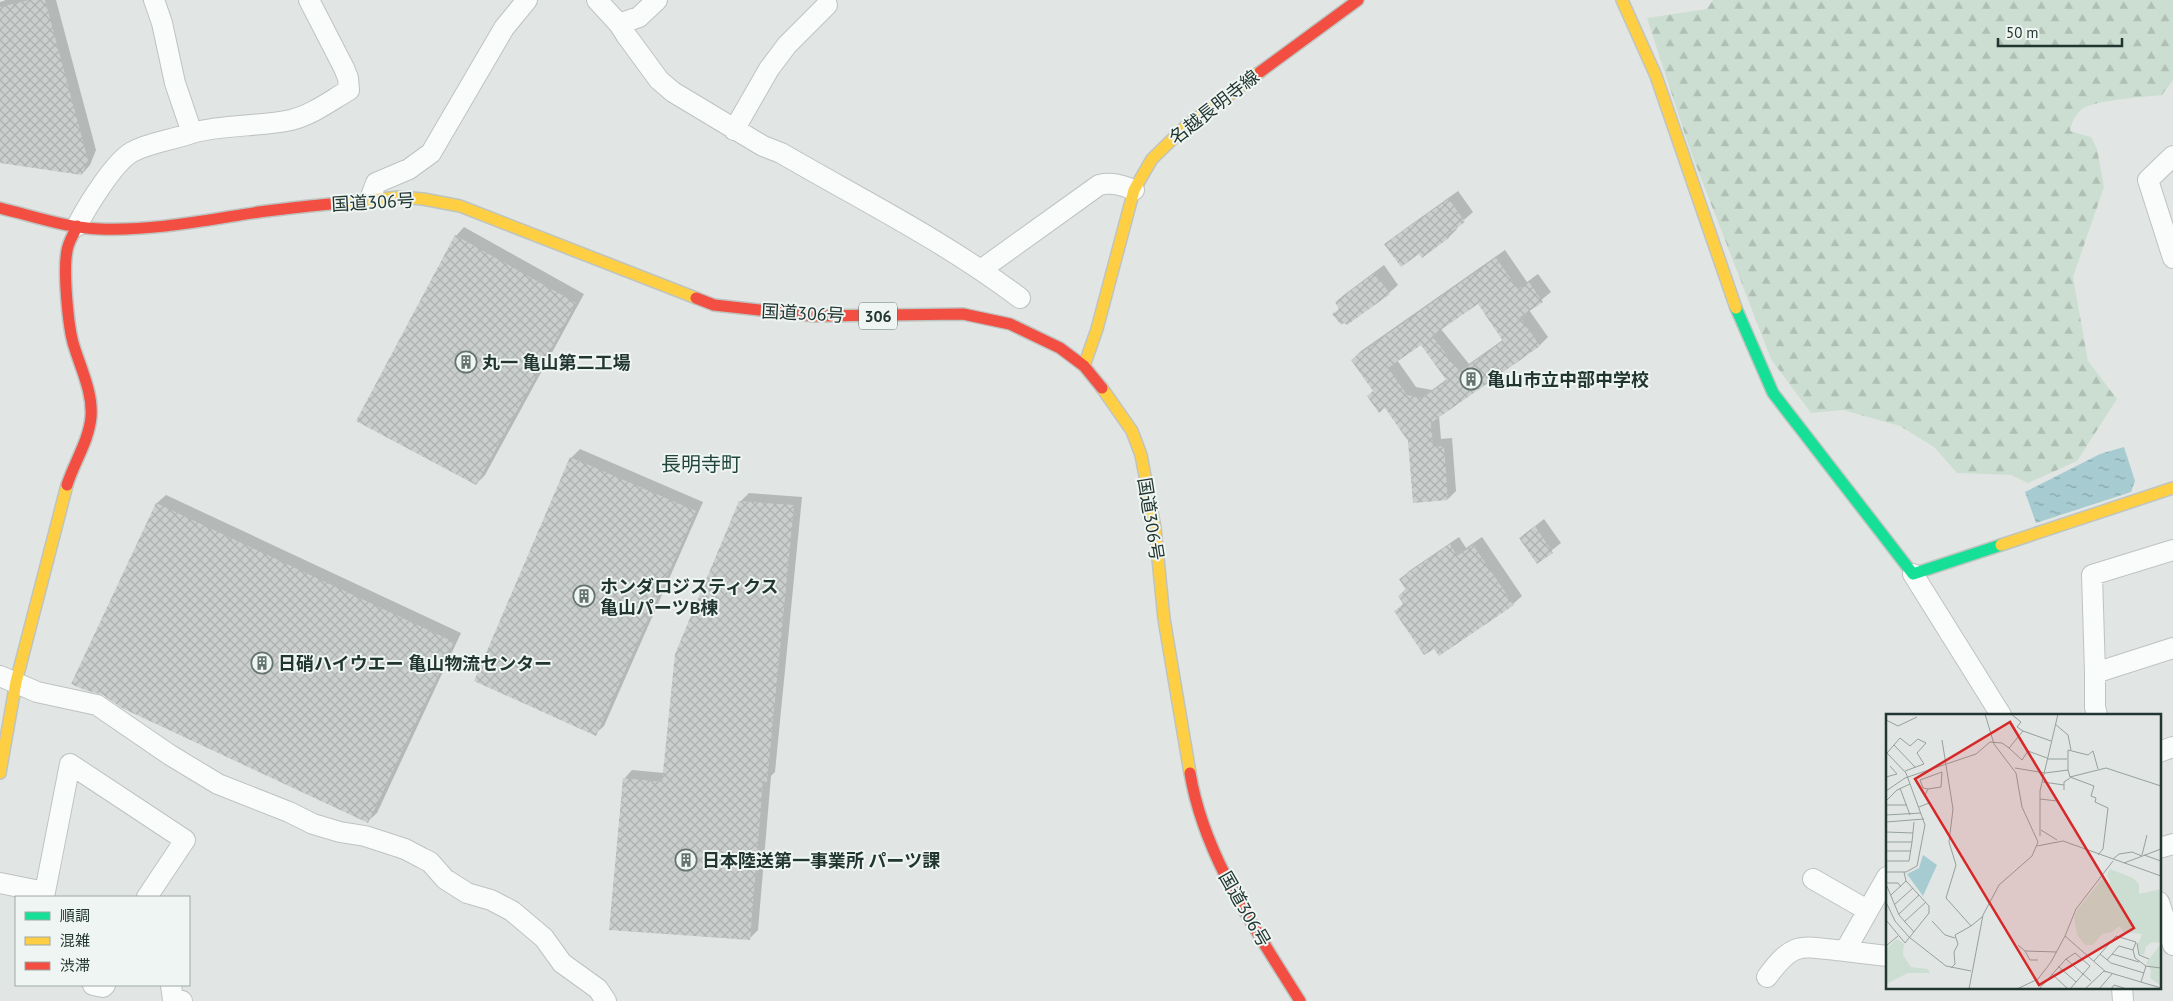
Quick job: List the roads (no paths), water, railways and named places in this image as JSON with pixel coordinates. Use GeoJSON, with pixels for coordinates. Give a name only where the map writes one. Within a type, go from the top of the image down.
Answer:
{"type":"FeatureCollection","features":[{"type":"Feature","properties":{"kind":"main road","name":"名越長明寺線"},"geometry":{"type":"LineString","coordinates":[[1084,366],[1097,329],[1134,190],[1152,159],[1185,127],[1358,0]]}},
{"type":"Feature","properties":{"kind":"main road"},"geometry":{"type":"LineString","coordinates":[[1622,0],[1656,76],[1738,314],[1773,393],[1913,574],[2173,488]]}},
{"type":"Feature","properties":{"kind":"main road","name":"国道306号"},"geometry":{"type":"LineString","coordinates":[[0,208],[77,226],[99,229],[144,229],[185,226],[260,212],[399,197],[460,206],[714,305],[815,316],[963,314],[1010,324],[1060,348],[1084,366],[1122,415],[1132,432],[1141,455],[1155,528],[1164,619],[1192,786],[1212,852],[1244,910],[1300,1001]]}},
{"type":"Feature","properties":{"kind":"main road"},"geometry":{"type":"LineString","coordinates":[[0,773],[8,679],[61,502],[80,454],[91,418],[88,385],[73,343],[65,270],[67,249],[77,226]]}},
{"type":"Feature","properties":{"kind":"street"},"geometry":{"type":"LineString","coordinates":[[154,0],[162,23],[175,83],[192,133]]}},
{"type":"Feature","properties":{"kind":"street"},"geometry":{"type":"LineString","coordinates":[[77,226],[88,204],[96,197],[115,169],[132,152],[192,133],[225,126],[292,120],[308,114],[348,90],[348,78],[344,68],[309,0]]}},
{"type":"Feature","properties":{"kind":"street"},"geometry":{"type":"LineString","coordinates":[[370,199],[376,183],[409,169],[431,153],[504,28],[527,0]]}},
{"type":"Feature","properties":{"kind":"street"},"geometry":{"type":"LineString","coordinates":[[597,0],[619,24],[659,80],[673,92],[734,130],[763,146],[781,153],[982,269],[1020,298]]}},
{"type":"Feature","properties":{"kind":"street"},"geometry":{"type":"LineString","coordinates":[[619,24],[639,17],[657,0]]}},
{"type":"Feature","properties":{"kind":"street"},"geometry":{"type":"LineString","coordinates":[[734,130],[769,69],[787,45],[827,5]]}},
{"type":"Feature","properties":{"kind":"street"},"geometry":{"type":"LineString","coordinates":[[2173,156],[2148,180],[2173,258]]}},
{"type":"Feature","properties":{"kind":"street"},"geometry":{"type":"LineString","coordinates":[[982,269],[1099,185],[1113,183],[1134,190]]}},
{"type":"Feature","properties":{"kind":"street"},"geometry":{"type":"LineString","coordinates":[[2097,714],[2095,706],[2092,575],[2173,550]]}},
{"type":"Feature","properties":{"kind":"street"},"geometry":{"type":"LineString","coordinates":[[1913,574],[2000,714]]}},
{"type":"Feature","properties":{"kind":"street"},"geometry":{"type":"LineString","coordinates":[[2095,673],[2173,648]]}},
{"type":"Feature","properties":{"kind":"street"},"geometry":{"type":"LineString","coordinates":[[8,679],[37,692],[97,705],[170,755],[218,784],[289,812],[313,824],[340,832],[365,836],[405,849],[422,858],[445,879],[467,893],[491,900],[512,910],[544,938],[562,963],[598,989],[606,1001]]}},
{"type":"Feature","properties":{"kind":"street"},"geometry":{"type":"LineString","coordinates":[[2160,752],[2173,747]]}},
{"type":"Feature","properties":{"kind":"street"},"geometry":{"type":"LineString","coordinates":[[0,884],[45,894],[70,764],[185,840],[148,896]]}},
{"type":"Feature","properties":{"kind":"street"},"geometry":{"type":"LineString","coordinates":[[2160,848],[2173,844]]}},
{"type":"Feature","properties":{"kind":"street"},"geometry":{"type":"LineString","coordinates":[[1813,879],[1867,910]]}},
{"type":"Feature","properties":{"kind":"street"},"geometry":{"type":"LineString","coordinates":[[1845,951],[1886,879]]}},
{"type":"Feature","properties":{"kind":"street"},"geometry":{"type":"LineString","coordinates":[[2160,905],[2173,943]]}},
{"type":"Feature","properties":{"kind":"street"},"geometry":{"type":"LineString","coordinates":[[1767,977],[1782,956],[1791,950],[1801,947],[1886,956]]}},
{"type":"Feature","properties":{"kind":"street"},"geometry":{"type":"LineString","coordinates":[[171,986],[173,1000],[182,1001]]}},
{"type":"Feature","properties":{"kind":"street"},"geometry":{"type":"LineString","coordinates":[[2122,988],[2123,1001]]}},
{"type":"Feature","properties":{"kind":"water"},"geometry":{"type":"Polygon","coordinates":[[[2124,447],[2135,481],[2131,492],[2036,523],[2025,492],[2100,454],[2124,447]]]}},
{"type":"Feature","properties":{"kind":"place","name":"丸一 亀山第二工場"},"geometry":{"type":"Point","coordinates":[466,362]}},
{"type":"Feature","properties":{"kind":"place","name":"亀山市立中部中学校"},"geometry":{"type":"Point","coordinates":[1471,379]}},
{"type":"Feature","properties":{"kind":"place","name":"ホンダロジスティクス 亀山パーツB棟"},"geometry":{"type":"Point","coordinates":[584,596]}},
{"type":"Feature","properties":{"kind":"place","name":"日硝ハイウエー 亀山物流センター"},"geometry":{"type":"Point","coordinates":[262,663]}},
{"type":"Feature","properties":{"kind":"place","name":"日本陸送第一事業所 パーツ課"},"geometry":{"type":"Point","coordinates":[686,860]}},
{"type":"Feature","properties":{"kind":"district","name":"長明寺町"},"geometry":{"type":"Point","coordinates":[701,464]}}]}
